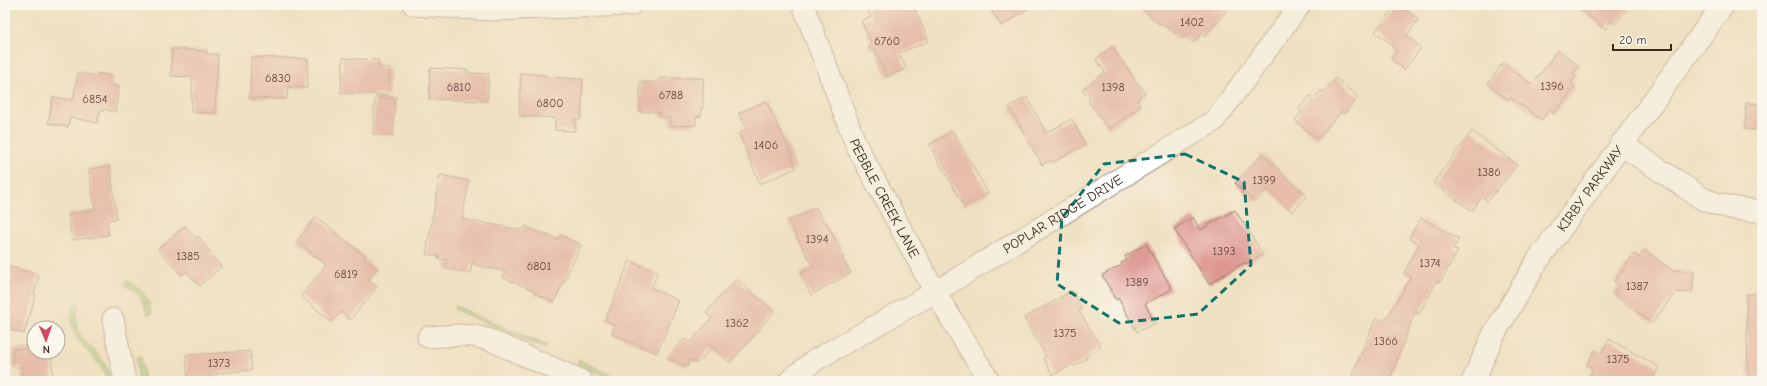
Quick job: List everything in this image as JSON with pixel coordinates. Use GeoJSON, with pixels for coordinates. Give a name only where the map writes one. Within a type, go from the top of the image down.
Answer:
{"type":"FeatureCollection","features":[{"type":"Feature","properties":{"kind":"main road","name":"KIRBY PARKWAY"},"geometry":{"type":"LineString","coordinates":[[1473,381],[1494,334],[1538,260],[1723,5]]}},
{"type":"Feature","properties":{"kind":"main road"},"geometry":{"type":"LineString","coordinates":[[1621,144],[1703,199],[1734,210],[1762,212]]}},
{"type":"Feature","properties":{"kind":"street"},"geometry":{"type":"LineString","coordinates":[[414,5],[491,10],[631,5]]}},
{"type":"Feature","properties":{"kind":"street","name":"PEBBLE CREEK LANE"},"geometry":{"type":"LineString","coordinates":[[803,5],[857,147],[935,292],[989,381]]}},
{"type":"Feature","properties":{"kind":"street","name":"POPLAR RIDGE DRIVE"},"geometry":{"type":"LineString","coordinates":[[789,381],[815,360],[935,292],[1214,121],[1300,5]]}},
{"type":"Feature","properties":{"kind":"street"},"geometry":{"type":"LineString","coordinates":[[113,319],[125,381]]}},
{"type":"Feature","properties":{"kind":"street"},"geometry":{"type":"LineString","coordinates":[[428,337],[458,335],[474,336],[490,340],[582,381]]}},
{"type":"Feature","properties":{"kind":"highlighted area"},"geometry":{"type":"Polygon","coordinates":[[[1185,154],[1244,182],[1251,265],[1198,314],[1119,323],[1057,284],[1062,218],[1104,164],[1185,154]]]}},
{"type":"Feature","properties":{"kind":"green space"},"geometry":{"type":"Polygon","coordinates":[[[127,281],[144,294],[152,314],[147,314],[145,304],[140,296],[134,290],[125,285],[127,281]]]}},
{"type":"Feature","properties":{"kind":"green space"},"geometry":{"type":"Polygon","coordinates":[[[75,303],[79,305],[76,323],[78,330],[81,336],[103,361],[111,381],[107,381],[96,361],[82,345],[77,336],[73,327],[72,316],[75,303]]]}},
{"type":"Feature","properties":{"kind":"green space"},"geometry":{"type":"Polygon","coordinates":[[[455,306],[547,346],[545,349],[454,309],[455,306]]]}},
{"type":"Feature","properties":{"kind":"green space"},"geometry":{"type":"Polygon","coordinates":[[[141,356],[144,381],[139,381],[137,367],[137,357],[141,356]]]}},
{"type":"Feature","properties":{"kind":"green space"},"geometry":{"type":"Polygon","coordinates":[[[579,360],[625,381],[616,381],[577,364],[579,360]]]}},
{"type":"Feature","properties":{"kind":"building"},"geometry":{"type":"Polygon","coordinates":[[[875,5],[913,5],[929,41],[899,53],[906,68],[887,77],[875,50],[868,48],[871,41],[861,21],[871,17],[867,9],[875,5]]]}},
{"type":"Feature","properties":{"kind":"building"},"geometry":{"type":"Polygon","coordinates":[[[987,5],[1033,5],[1002,26],[987,5]]]}},
{"type":"Feature","properties":{"kind":"building"},"geometry":{"type":"Polygon","coordinates":[[[1137,5],[1232,5],[1204,37],[1201,34],[1193,43],[1184,35],[1181,39],[1162,23],[1160,25],[1137,5]]]}},
{"type":"Feature","properties":{"kind":"building"},"geometry":{"type":"Polygon","coordinates":[[[1396,5],[1400,5],[1418,19],[1407,36],[1421,48],[1404,70],[1391,59],[1397,51],[1393,48],[1394,46],[1375,32],[1396,5]]]}},
{"type":"Feature","properties":{"kind":"building"},"geometry":{"type":"Polygon","coordinates":[[[1574,5],[1630,5],[1615,24],[1611,21],[1605,29],[1574,5]]]}},
{"type":"Feature","properties":{"kind":"building"},"geometry":{"type":"Polygon","coordinates":[[[1112,47],[1145,93],[1137,100],[1141,106],[1109,129],[1088,101],[1090,99],[1082,89],[1105,72],[1096,59],[1112,47]]]}},
{"type":"Feature","properties":{"kind":"building"},"geometry":{"type":"Polygon","coordinates":[[[172,49],[207,51],[207,54],[218,54],[215,113],[191,112],[193,77],[171,76],[172,49]]]}},
{"type":"Feature","properties":{"kind":"building"},"geometry":{"type":"Polygon","coordinates":[[[1558,50],[1579,66],[1573,74],[1576,76],[1571,83],[1575,87],[1554,114],[1549,110],[1542,120],[1510,97],[1508,100],[1488,84],[1503,63],[1532,85],[1558,50]]]}},
{"type":"Feature","properties":{"kind":"building"},"geometry":{"type":"Polygon","coordinates":[[[251,57],[308,59],[307,88],[288,87],[287,99],[250,98],[251,57]]]}},
{"type":"Feature","properties":{"kind":"building"},"geometry":{"type":"Polygon","coordinates":[[[343,58],[378,60],[378,68],[390,68],[388,95],[341,93],[343,58]]]}},
{"type":"Feature","properties":{"kind":"building"},"geometry":{"type":"Polygon","coordinates":[[[430,68],[468,70],[468,73],[489,74],[487,101],[429,99],[430,68]]]}},
{"type":"Feature","properties":{"kind":"building"},"geometry":{"type":"Polygon","coordinates":[[[78,73],[97,76],[97,73],[112,76],[111,85],[119,87],[115,112],[103,109],[103,111],[100,111],[97,123],[70,117],[68,127],[48,123],[53,97],[73,100],[78,73]]]}},
{"type":"Feature","properties":{"kind":"building"},"geometry":{"type":"Polygon","coordinates":[[[521,73],[546,75],[546,77],[583,79],[581,119],[575,119],[575,131],[555,130],[555,118],[519,116],[521,73]]]}},
{"type":"Feature","properties":{"kind":"building"},"geometry":{"type":"Polygon","coordinates":[[[659,78],[703,78],[703,108],[701,108],[701,116],[696,117],[696,125],[670,126],[670,117],[659,117],[659,112],[640,112],[640,82],[659,82],[659,78]]]}},
{"type":"Feature","properties":{"kind":"building"},"geometry":{"type":"Polygon","coordinates":[[[1336,78],[1358,97],[1345,113],[1342,111],[1317,139],[1295,120],[1302,112],[1298,109],[1310,96],[1314,98],[1321,90],[1323,92],[1336,78]]]}},
{"type":"Feature","properties":{"kind":"building"},"geometry":{"type":"Polygon","coordinates":[[[375,97],[395,99],[393,136],[373,134],[375,97]]]}},
{"type":"Feature","properties":{"kind":"building"},"geometry":{"type":"Polygon","coordinates":[[[1027,97],[1046,133],[1072,119],[1085,144],[1052,163],[1051,160],[1042,165],[1009,107],[1027,97]]]}},
{"type":"Feature","properties":{"kind":"building"},"geometry":{"type":"Polygon","coordinates":[[[766,101],[793,157],[792,158],[796,168],[760,184],[739,133],[747,129],[739,113],[766,101]]]}},
{"type":"Feature","properties":{"kind":"building"},"geometry":{"type":"Polygon","coordinates":[[[1746,103],[1762,104],[1762,130],[1745,129],[1746,103]]]}},
{"type":"Feature","properties":{"kind":"building"},"geometry":{"type":"Polygon","coordinates":[[[953,131],[988,193],[964,206],[929,145],[953,131]]]}},
{"type":"Feature","properties":{"kind":"building"},"geometry":{"type":"Polygon","coordinates":[[[1472,131],[1517,165],[1488,201],[1482,197],[1472,211],[1433,183],[1472,131]]]}},
{"type":"Feature","properties":{"kind":"building"},"geometry":{"type":"Polygon","coordinates":[[[1262,154],[1307,196],[1292,212],[1268,189],[1255,202],[1235,183],[1262,154]]]}},
{"type":"Feature","properties":{"kind":"building"},"geometry":{"type":"Polygon","coordinates":[[[110,166],[117,219],[107,220],[109,235],[72,240],[68,214],[95,210],[89,169],[110,166]]]}},
{"type":"Feature","properties":{"kind":"building"},"geometry":{"type":"Polygon","coordinates":[[[440,175],[469,181],[462,219],[522,230],[525,226],[557,240],[560,235],[581,245],[554,302],[534,293],[535,291],[502,277],[505,271],[478,266],[472,263],[470,273],[445,269],[447,260],[438,259],[439,256],[426,254],[440,175]]]}},
{"type":"Feature","properties":{"kind":"building"},"geometry":{"type":"Polygon","coordinates":[[[816,207],[824,222],[826,222],[851,273],[811,295],[800,274],[813,267],[788,221],[816,207]]]}},
{"type":"Feature","properties":{"kind":"building"},"geometry":{"type":"Polygon","coordinates":[[[1235,210],[1263,254],[1246,264],[1245,262],[1209,284],[1174,229],[1193,217],[1200,230],[1235,210]]]}},
{"type":"Feature","properties":{"kind":"building"},"geometry":{"type":"Polygon","coordinates":[[[316,217],[366,257],[365,259],[377,269],[368,280],[377,287],[350,320],[341,312],[332,322],[301,296],[326,265],[297,241],[316,217]]]}},
{"type":"Feature","properties":{"kind":"building"},"geometry":{"type":"Polygon","coordinates":[[[1421,218],[1459,239],[1453,249],[1458,251],[1440,282],[1437,281],[1419,314],[1415,312],[1391,376],[1385,374],[1382,381],[1350,381],[1376,318],[1385,321],[1411,277],[1404,273],[1419,244],[1409,238],[1421,218]]]}},
{"type":"Feature","properties":{"kind":"building"},"geometry":{"type":"Polygon","coordinates":[[[185,226],[196,238],[198,236],[221,267],[199,286],[186,271],[182,275],[158,249],[185,226]]]}},
{"type":"Feature","properties":{"kind":"building"},"geometry":{"type":"Polygon","coordinates":[[[1146,244],[1172,289],[1145,304],[1155,323],[1137,332],[1118,298],[1116,300],[1102,275],[1122,265],[1121,263],[1127,260],[1125,256],[1146,244]]]}},
{"type":"Feature","properties":{"kind":"building"},"geometry":{"type":"Polygon","coordinates":[[[1644,250],[1672,270],[1694,272],[1692,293],[1676,292],[1652,323],[1613,294],[1619,286],[1614,282],[1634,254],[1639,258],[1644,250]]]}},
{"type":"Feature","properties":{"kind":"building"},"geometry":{"type":"Polygon","coordinates":[[[630,261],[658,273],[651,288],[679,301],[657,353],[612,334],[615,325],[605,320],[630,261]]]}},
{"type":"Feature","properties":{"kind":"building"},"geometry":{"type":"Polygon","coordinates":[[[5,265],[39,275],[34,294],[36,294],[28,320],[26,320],[24,334],[5,328],[5,265]]]}},
{"type":"Feature","properties":{"kind":"building"},"geometry":{"type":"Polygon","coordinates":[[[736,279],[774,312],[730,363],[712,347],[698,363],[690,360],[687,367],[667,358],[684,339],[691,342],[712,318],[706,313],[736,279]]]}},
{"type":"Feature","properties":{"kind":"building"},"geometry":{"type":"Polygon","coordinates":[[[1072,291],[1082,309],[1079,311],[1101,347],[1086,356],[1087,358],[1074,366],[1073,364],[1053,375],[1043,358],[1046,356],[1024,318],[1072,291]]]}},
{"type":"Feature","properties":{"kind":"building"},"geometry":{"type":"Polygon","coordinates":[[[1746,294],[1762,294],[1762,376],[1748,376],[1746,294]]]}},
{"type":"Feature","properties":{"kind":"building"},"geometry":{"type":"Polygon","coordinates":[[[1609,339],[1659,367],[1651,381],[1586,381],[1593,369],[1587,365],[1595,350],[1601,353],[1609,339]]]}},
{"type":"Feature","properties":{"kind":"building"},"geometry":{"type":"Polygon","coordinates":[[[26,348],[26,360],[52,360],[52,381],[21,381],[22,367],[13,367],[13,349],[26,348]]]}},
{"type":"Feature","properties":{"kind":"building"},"geometry":{"type":"Polygon","coordinates":[[[250,351],[252,370],[216,373],[217,381],[188,381],[186,355],[250,351]]]}}]}
